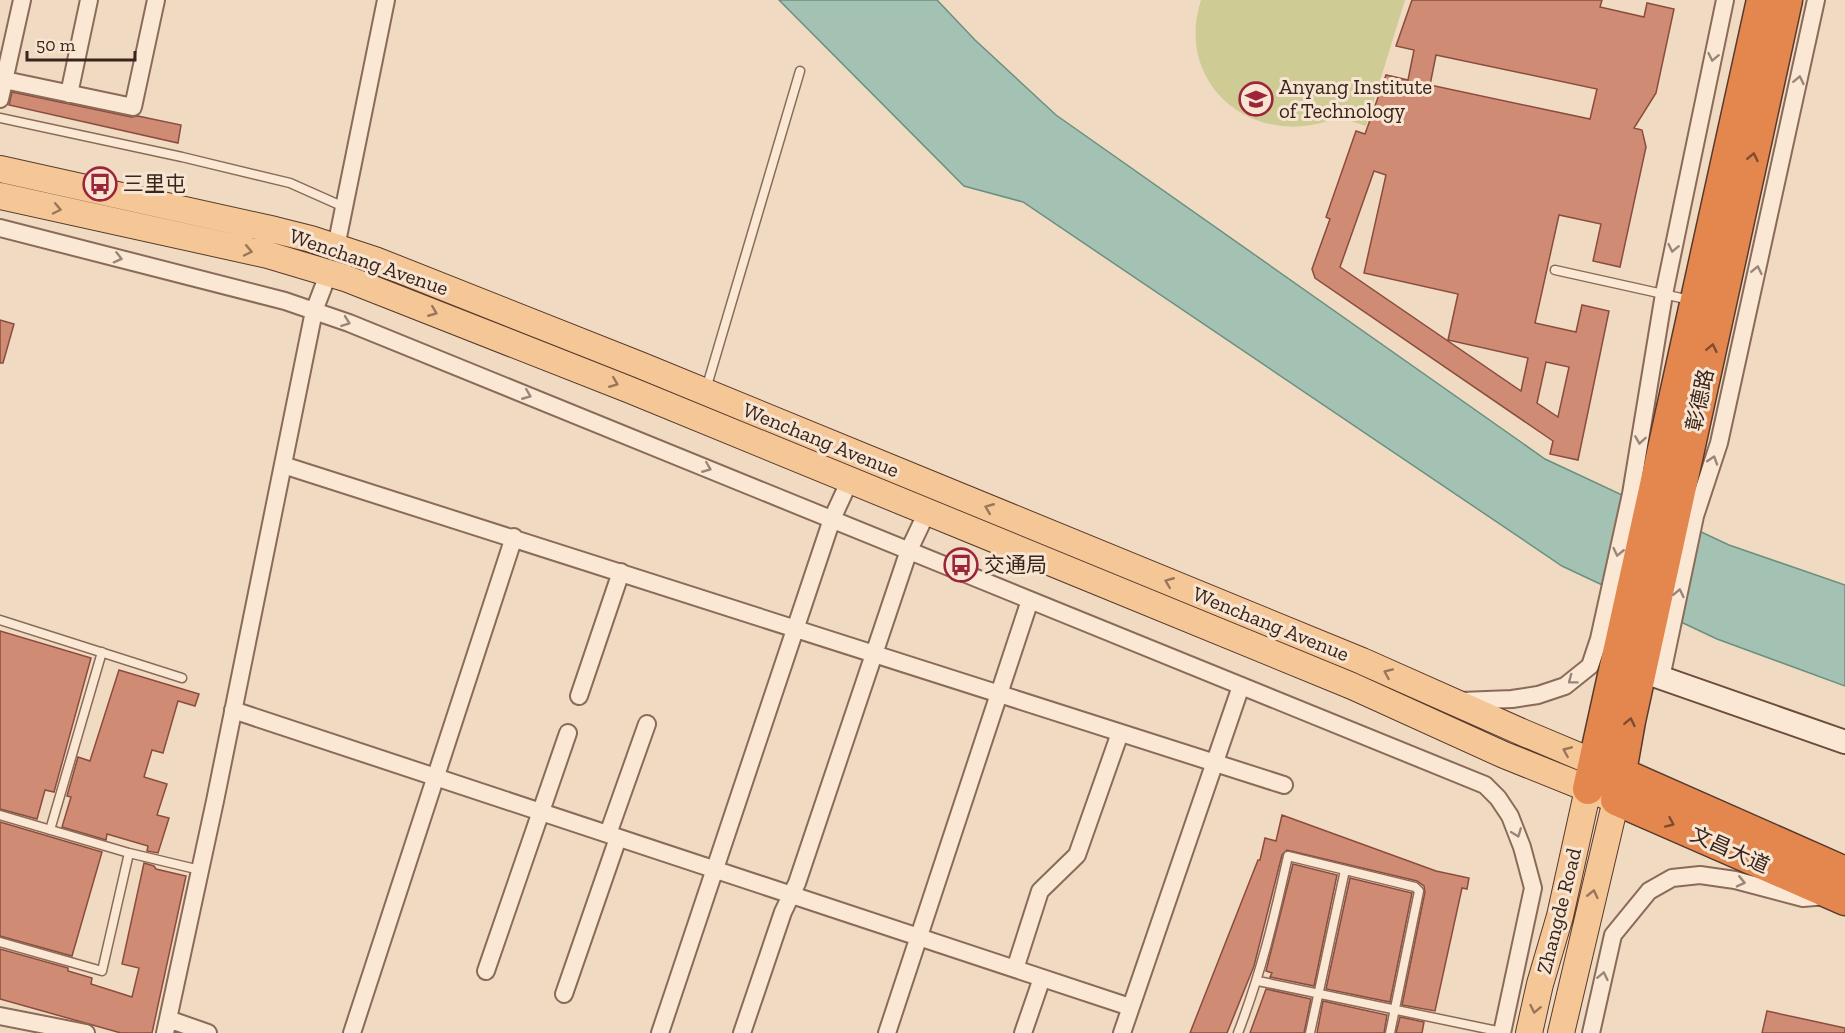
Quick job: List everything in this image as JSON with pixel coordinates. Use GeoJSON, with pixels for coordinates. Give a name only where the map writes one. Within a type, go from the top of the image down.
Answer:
{"type":"FeatureCollection","features":[{"type":"Feature","properties":{"kind":"highway","name":"彰德路"},"geometry":{"type":"LineString","coordinates":[[1605,781],[1640,652],[1696,302],[1762,0]]}},
{"type":"Feature","properties":{"kind":"highway","name":"彰德路"},"geometry":{"type":"LineString","coordinates":[[1664,504],[1787,0]]}},
{"type":"Feature","properties":{"kind":"highway","name":"文昌大道"},"geometry":{"type":"LineString","coordinates":[[1605,781],[1842,889]]}},
{"type":"Feature","properties":{"kind":"main road","name":"Wenchang Avenue"},"geometry":{"type":"LineString","coordinates":[[0,170],[275,230],[336,247],[386,265],[705,392],[1362,661],[1451,701],[1605,781]]}},
{"type":"Feature","properties":{"kind":"main road","name":"Wenchang Avenue"},"geometry":{"type":"LineString","coordinates":[[0,196],[268,255],[329,272],[630,390],[1352,686],[1504,755],[1605,781]]}},
{"type":"Feature","properties":{"kind":"main road","name":"Zhangde Road"},"geometry":{"type":"LineString","coordinates":[[1530,1033],[1540,984],[1560,916],[1605,781]]}},
{"type":"Feature","properties":{"kind":"main road","name":"Zhangde Road"},"geometry":{"type":"LineString","coordinates":[[1561,1033],[1605,781]]}},
{"type":"Feature","properties":{"kind":"street"},"geometry":{"type":"LineString","coordinates":[[0,99],[2,80],[22,0]]}},
{"type":"Feature","properties":{"kind":"street"},"geometry":{"type":"LineString","coordinates":[[69,94],[89,0]]}},
{"type":"Feature","properties":{"kind":"street"},"geometry":{"type":"LineString","coordinates":[[2,80],[133,107],[156,0]]}},
{"type":"Feature","properties":{"kind":"street"},"geometry":{"type":"LineString","coordinates":[[336,247],[386,0]]}},
{"type":"Feature","properties":{"kind":"street"},"geometry":{"type":"LineString","coordinates":[[1640,652],[1664,504],[1664,294],[1725,0]]}},
{"type":"Feature","properties":{"kind":"street"},"geometry":{"type":"LineString","coordinates":[[1664,504],[1719,443],[1816,0]]}},
{"type":"Feature","properties":{"kind":"street"},"geometry":{"type":"LineString","coordinates":[[0,228],[285,301],[349,323],[1485,785],[1498,798],[1510,816],[1522,847],[1533,888],[1502,1032]]}},
{"type":"Feature","properties":{"kind":"street"},"geometry":{"type":"LineString","coordinates":[[208,1033],[166,1026],[314,311],[329,272]]}},
{"type":"Feature","properties":{"kind":"street"},"geometry":{"type":"LineString","coordinates":[[283,465],[1284,785]]}},
{"type":"Feature","properties":{"kind":"street"},"geometry":{"type":"LineString","coordinates":[[660,1033],[832,519],[850,480]]}},
{"type":"Feature","properties":{"kind":"street"},"geometry":{"type":"LineString","coordinates":[[742,1033],[783,912],[797,884],[909,550],[927,512]]}},
{"type":"Feature","properties":{"kind":"street"},"geometry":{"type":"LineString","coordinates":[[352,1033],[514,537]]}},
{"type":"Feature","properties":{"kind":"street"},"geometry":{"type":"LineString","coordinates":[[579,696],[621,572]]}},
{"type":"Feature","properties":{"kind":"street"},"geometry":{"type":"LineString","coordinates":[[887,1033],[1030,600]]}},
{"type":"Feature","properties":{"kind":"street"},"geometry":{"type":"LineString","coordinates":[[1451,701],[1512,699],[1538,695],[1565,686],[1590,666],[1640,652],[1845,742]]}},
{"type":"Feature","properties":{"kind":"street"},"geometry":{"type":"LineString","coordinates":[[1122,1033],[1240,686]]}},
{"type":"Feature","properties":{"kind":"street"},"geometry":{"type":"LineString","coordinates":[[233,710],[1130,1007]]}},
{"type":"Feature","properties":{"kind":"street"},"geometry":{"type":"LineString","coordinates":[[564,994],[647,724]]}},
{"type":"Feature","properties":{"kind":"street"},"geometry":{"type":"LineString","coordinates":[[486,971],[568,733]]}},
{"type":"Feature","properties":{"kind":"street"},"geometry":{"type":"LineString","coordinates":[[1015,969],[1040,891],[1077,855],[1120,733]]}},
{"type":"Feature","properties":{"kind":"street"},"geometry":{"type":"LineString","coordinates":[[1591,1033],[1612,935],[1649,891],[1672,878],[1700,876],[1735,880],[1803,898],[1842,889]]}},
{"type":"Feature","properties":{"kind":"street"},"geometry":{"type":"LineString","coordinates":[[1023,1033],[1042,978]]}},
{"type":"Feature","properties":{"kind":"street"},"geometry":{"type":"LineString","coordinates":[[0,1016],[86,1033]]}},
{"type":"Feature","properties":{"kind":"lane"},"geometry":{"type":"LineString","coordinates":[[705,392],[800,71]]}},
{"type":"Feature","properties":{"kind":"lane"},"geometry":{"type":"LineString","coordinates":[[0,118],[290,183],[344,207]]}},
{"type":"Feature","properties":{"kind":"lane"},"geometry":{"type":"LineString","coordinates":[[1555,270],[1696,302]]}},
{"type":"Feature","properties":{"kind":"lane"},"geometry":{"type":"LineString","coordinates":[[0,620],[182,678]]}},
{"type":"Feature","properties":{"kind":"lane"},"geometry":{"type":"LineString","coordinates":[[50,830],[102,652]]}},
{"type":"Feature","properties":{"kind":"lane"},"geometry":{"type":"LineString","coordinates":[[0,815],[129,853],[200,870]]}},
{"type":"Feature","properties":{"kind":"lane"},"geometry":{"type":"LineString","coordinates":[[0,942],[102,971],[129,853]]}},
{"type":"Feature","properties":{"kind":"lane"},"geometry":{"type":"LineString","coordinates":[[1238,1033],[1258,981],[1288,856],[1415,887],[1419,891],[1390,1033]]}},
{"type":"Feature","properties":{"kind":"lane"},"geometry":{"type":"LineString","coordinates":[[1310,1033],[1346,870]]}},
{"type":"Feature","properties":{"kind":"lane"},"geometry":{"type":"LineString","coordinates":[[1258,981],[1502,1032]]}},
{"type":"Feature","properties":{"kind":"shaded area"},"geometry":{"type":"Polygon","coordinates":[[[779,0],[937,0],[975,40],[1056,115],[1545,459],[1729,545],[1845,585],[1845,686],[1717,639],[1562,566],[1023,202],[964,186],[779,0]]]}},
{"type":"Feature","properties":{"kind":"shaded area"},"geometry":{"type":"Polygon","coordinates":[[[1201,0],[1405,0],[1366,126],[1338,117],[1308,126],[1279,126],[1252,118],[1229,104],[1211,84],[1199,60],[1196,31],[1201,0]]]}},
{"type":"Feature","properties":{"kind":"building"},"geometry":{"type":"Polygon","coordinates":[[[1412,0],[1602,0],[1600,7],[1644,17],[1647,3],[1674,9],[1656,93],[1634,128],[1642,130],[1646,147],[1620,267],[1593,261],[1601,224],[1559,215],[1535,323],[1576,332],[1582,305],[1609,311],[1578,460],[1550,454],[1553,441],[1315,278],[1312,269],[1330,219],[1326,217],[1356,131],[1365,134],[1386,75],[1408,80],[1414,50],[1396,46],[1412,0]],[[1436,55],[1430,85],[1590,119],[1597,89],[1436,55]],[[1374,171],[1340,267],[1521,391],[1528,358],[1448,340],[1458,294],[1364,273],[1386,175],[1374,171]],[[1546,362],[1537,403],[1558,417],[1569,367],[1546,362]]]}},
{"type":"Feature","properties":{"kind":"building"},"geometry":{"type":"Polygon","coordinates":[[[12,92],[181,125],[178,143],[9,105],[12,92]]]}},
{"type":"Feature","properties":{"kind":"building"},"geometry":{"type":"Polygon","coordinates":[[[0,320],[14,324],[3,363],[0,363],[0,320]]]}},
{"type":"Feature","properties":{"kind":"building"},"geometry":{"type":"Polygon","coordinates":[[[0,631],[91,658],[54,792],[45,790],[37,819],[0,809],[0,631]]]}},
{"type":"Feature","properties":{"kind":"building"},"geometry":{"type":"Polygon","coordinates":[[[119,670],[199,694],[195,706],[178,701],[163,753],[152,750],[144,777],[167,784],[157,815],[169,818],[158,853],[147,851],[148,846],[107,834],[106,840],[62,827],[71,797],[67,796],[78,757],[90,761],[119,670]]]}},
{"type":"Feature","properties":{"kind":"building"},"geometry":{"type":"Polygon","coordinates":[[[1282,815],[1436,871],[1469,878],[1467,889],[1462,888],[1435,1011],[1402,1005],[1425,892],[1424,886],[1417,881],[1287,850],[1282,855],[1254,966],[1227,1033],[1190,1033],[1258,860],[1260,860],[1265,838],[1276,841],[1282,815]]]}},
{"type":"Feature","properties":{"kind":"building"},"geometry":{"type":"Polygon","coordinates":[[[0,822],[102,852],[72,956],[0,936],[0,822]]]}},
{"type":"Feature","properties":{"kind":"building"},"geometry":{"type":"Polygon","coordinates":[[[144,863],[156,869],[186,876],[152,1033],[121,1033],[0,999],[0,949],[68,968],[68,971],[92,978],[91,984],[132,997],[139,968],[122,964],[144,863]]]}},
{"type":"Feature","properties":{"kind":"building"},"geometry":{"type":"Polygon","coordinates":[[[1293,864],[1337,875],[1314,986],[1270,977],[1272,973],[1266,971],[1293,864]]]}},
{"type":"Feature","properties":{"kind":"building"},"geometry":{"type":"Polygon","coordinates":[[[1350,878],[1412,893],[1390,1002],[1326,989],[1350,878]]]}},
{"type":"Feature","properties":{"kind":"building"},"geometry":{"type":"Polygon","coordinates":[[[1266,989],[1311,999],[1304,1033],[1250,1033],[1266,989]]]}},
{"type":"Feature","properties":{"kind":"building"},"geometry":{"type":"Polygon","coordinates":[[[1323,1001],[1387,1015],[1384,1033],[1317,1033],[1323,1001]]]}},
{"type":"Feature","properties":{"kind":"building"},"geometry":{"type":"Polygon","coordinates":[[[1767,1011],[1845,1028],[1845,1033],[1762,1033],[1767,1011]]]}},
{"type":"Feature","properties":{"kind":"building"},"geometry":{"type":"Polygon","coordinates":[[[1400,1017],[1424,1022],[1422,1033],[1396,1033],[1400,1017]]]}},
{"type":"Feature","properties":{"kind":"place","name":"Anyang Institute of Technology"},"geometry":{"type":"Point","coordinates":[1256,99]}},
{"type":"Feature","properties":{"kind":"place","name":"三里屯"},"geometry":{"type":"Point","coordinates":[100,184]}},
{"type":"Feature","properties":{"kind":"place","name":"交通局"},"geometry":{"type":"Point","coordinates":[961,565]}}]}
